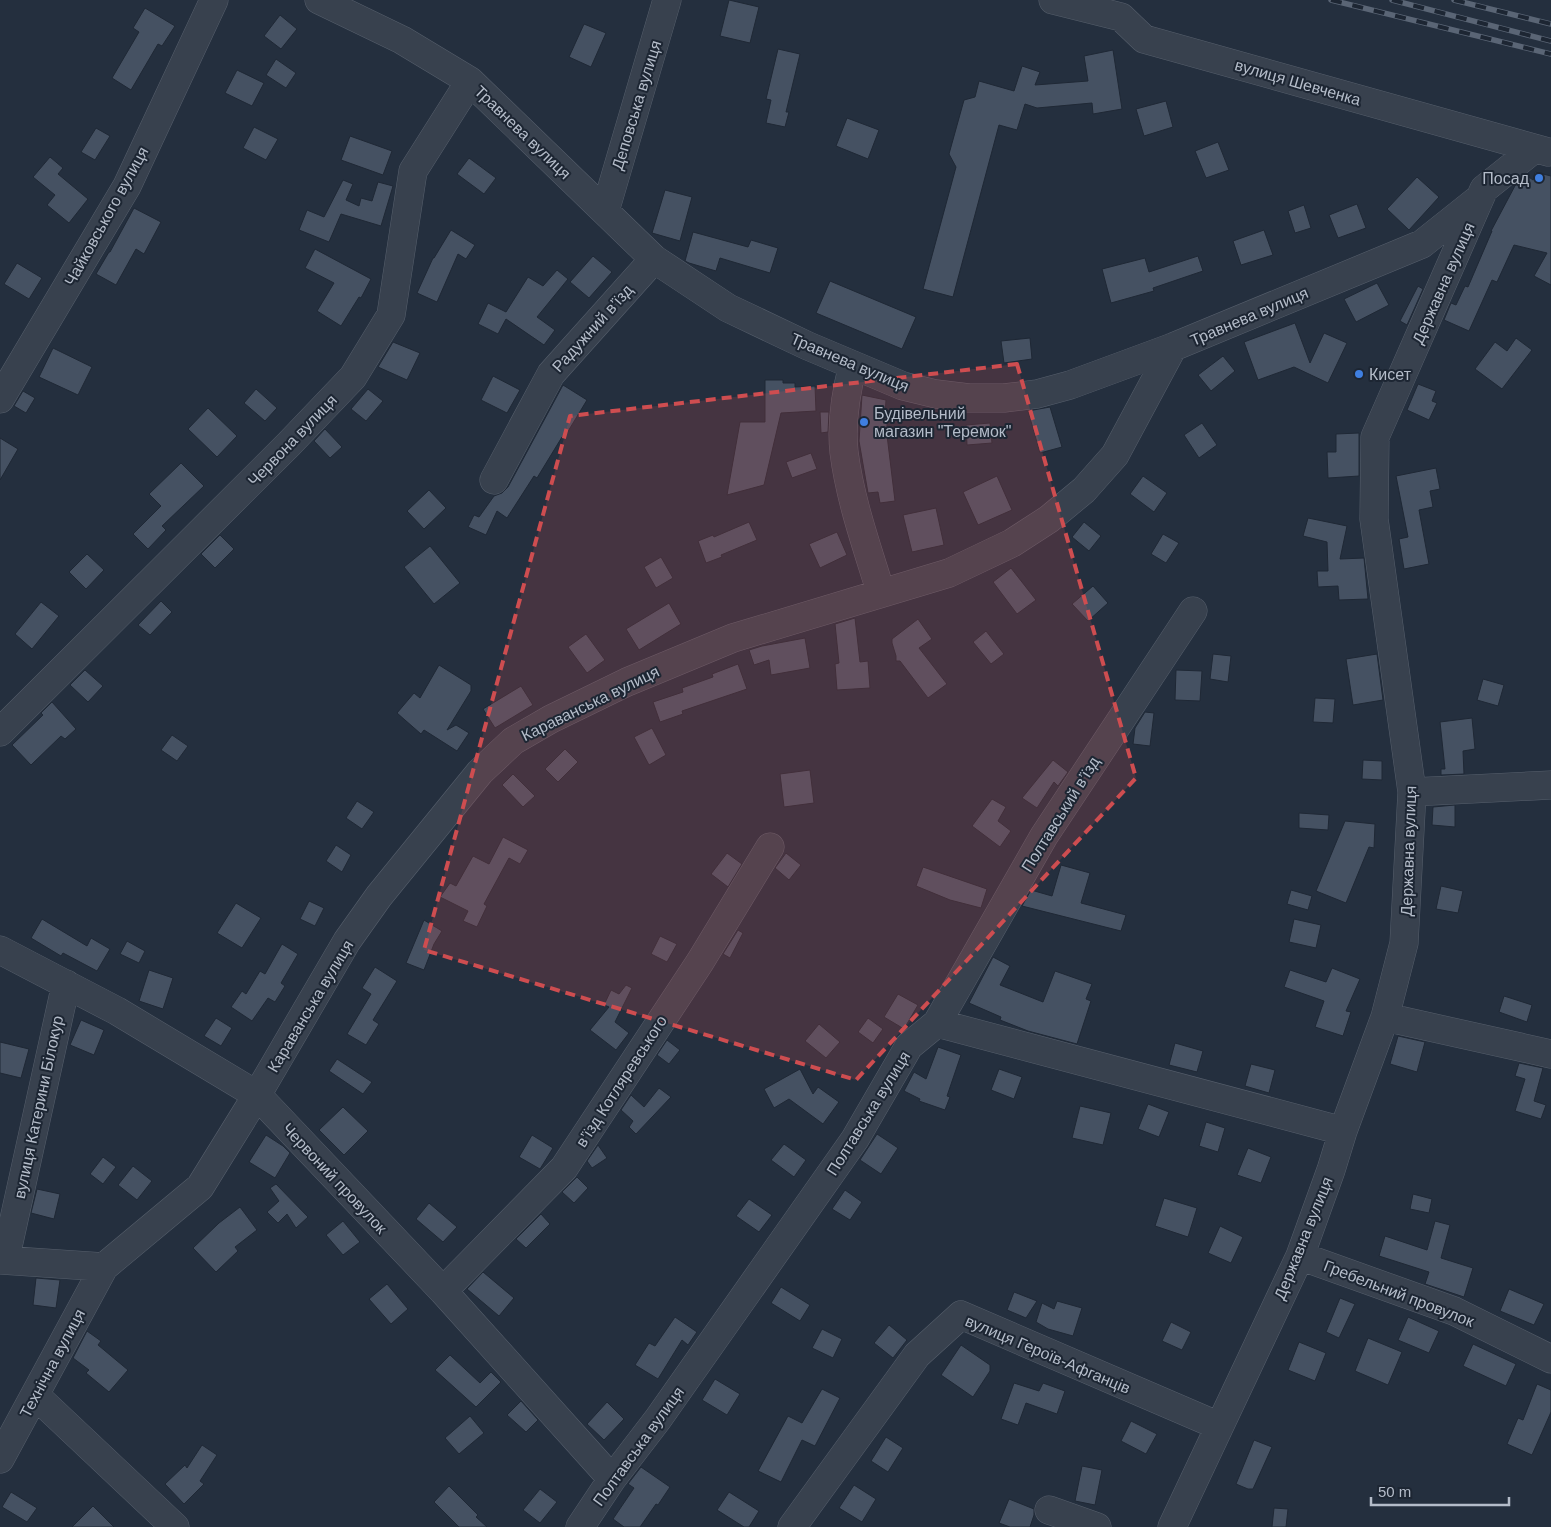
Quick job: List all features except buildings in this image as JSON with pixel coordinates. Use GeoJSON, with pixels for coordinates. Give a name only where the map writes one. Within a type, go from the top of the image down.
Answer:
{"type":"FeatureCollection","features":[{"type":"Feature","properties":{"kind":"street","name":"Чайковського вулиця"},"geometry":{"type":"LineString","coordinates":[[0,399],[127,186],[214,0]]}},
{"type":"Feature","properties":{"kind":"street","name":"Травнева вулиця"},"geometry":{"type":"LineString","coordinates":[[319,0],[402,40],[470,81],[654,259],[728,308],[808,346],[902,386],[936,394],[969,398],[1004,398],[1037,394],[1070,385],[1173,348],[1422,244],[1479,199]]}},
{"type":"Feature","properties":{"kind":"street","name":"Деповська вулиця"},"geometry":{"type":"LineString","coordinates":[[605,210],[668,0]]}},
{"type":"Feature","properties":{"kind":"street","name":"вулиця Шевченка"},"geometry":{"type":"LineString","coordinates":[[1053,0],[1121,17],[1144,39],[1543,151]]}},
{"type":"Feature","properties":{"kind":"street","name":"Червона вулиця"},"geometry":{"type":"LineString","coordinates":[[0,732],[289,444],[353,377],[391,315],[412,171],[470,81]]}},
{"type":"Feature","properties":{"kind":"street","name":"Державна вулиця"},"geometry":{"type":"LineString","coordinates":[[1172,1527],[1300,1256],[1385,1017],[1404,943],[1412,792],[1374,519],[1375,437],[1484,189],[1543,151]]}},
{"type":"Feature","properties":{"kind":"street","name":"Радужний в’їзд"},"geometry":{"type":"LineString","coordinates":[[494,480],[551,374],[654,259]]}},
{"type":"Feature","properties":{"kind":"street","name":"Караванська вулиця"},"geometry":{"type":"LineString","coordinates":[[104,1267],[200,1187],[257,1095],[347,941],[380,896],[480,772],[513,741],[551,719],[627,682],[733,638],[949,572],[1012,543],[1049,519],[1084,490],[1115,455],[1173,348]]}},
{"type":"Feature","properties":{"kind":"street"},"geometry":{"type":"LineString","coordinates":[[853,364],[848,386],[844,451],[855,505],[881,593]]}},
{"type":"Feature","properties":{"kind":"street","name":"Полтавський в’їзд"},"geometry":{"type":"LineString","coordinates":[[937,1023],[1044,836],[1193,611]]}},
{"type":"Feature","properties":{"kind":"street"},"geometry":{"type":"LineString","coordinates":[[1412,792],[1551,785]]}},
{"type":"Feature","properties":{"kind":"street","name":"в’їзд Котляревського"},"geometry":{"type":"LineString","coordinates":[[443,1291],[564,1168],[700,962],[770,847]]}},
{"type":"Feature","properties":{"kind":"street","name":"Червоний провулок"},"geometry":{"type":"LineString","coordinates":[[0,950],[117,1010],[257,1095],[443,1291],[612,1479]]}},
{"type":"Feature","properties":{"kind":"street","name":"вулиця Катерини Білокур"},"geometry":{"type":"LineString","coordinates":[[2,1260],[66,984]]}},
{"type":"Feature","properties":{"kind":"street"},"geometry":{"type":"LineString","coordinates":[[1385,1017],[1551,1054]]}},
{"type":"Feature","properties":{"kind":"street"},"geometry":{"type":"LineString","coordinates":[[937,1023],[1343,1131]]}},
{"type":"Feature","properties":{"kind":"street","name":"Полтавська вулиця"},"geometry":{"type":"LineString","coordinates":[[580,1527],[612,1479],[664,1411],[856,1139],[909,1046],[937,1023]]}},
{"type":"Feature","properties":{"kind":"street","name":"Гребельний провулок"},"geometry":{"type":"LineString","coordinates":[[1300,1256],[1454,1311],[1551,1359]]}},
{"type":"Feature","properties":{"kind":"street"},"geometry":{"type":"LineString","coordinates":[[2,1260],[104,1267]]}},
{"type":"Feature","properties":{"kind":"street","name":"Технічна вулиця"},"geometry":{"type":"LineString","coordinates":[[0,1459],[104,1267]]}},
{"type":"Feature","properties":{"kind":"street","name":"вулиця Героїв-Афганців"},"geometry":{"type":"LineString","coordinates":[[792,1527],[917,1355],[962,1315],[1219,1426]]}},
{"type":"Feature","properties":{"kind":"street"},"geometry":{"type":"LineString","coordinates":[[35,1395],[175,1527]]}},
{"type":"Feature","properties":{"kind":"street"},"geometry":{"type":"LineString","coordinates":[[1049,1510],[1097,1527]]}},
{"type":"Feature","properties":{"kind":"highlighted area"},"geometry":{"type":"Polygon","coordinates":[[[1017,364],[1136,778],[856,1080],[424,950],[570,416],[1017,364]]]}},
{"type":"Feature","properties":{"kind":"railway"},"geometry":{"type":"LineString","coordinates":[[1331,0],[1551,54]]}},
{"type":"Feature","properties":{"kind":"railway"},"geometry":{"type":"LineString","coordinates":[[1392,0],[1551,41]]}},
{"type":"Feature","properties":{"kind":"railway"},"geometry":{"type":"LineString","coordinates":[[1454,0],[1551,24]]}},
{"type":"Feature","properties":{"kind":"place","name":"Посад"},"geometry":{"type":"Point","coordinates":[1539,178]}},
{"type":"Feature","properties":{"kind":"place","name":"Кисет"},"geometry":{"type":"Point","coordinates":[1359,374]}},
{"type":"Feature","properties":{"kind":"place","name":"Будівельний магазин \"Теремок\""},"geometry":{"type":"Point","coordinates":[864,422]}}]}
